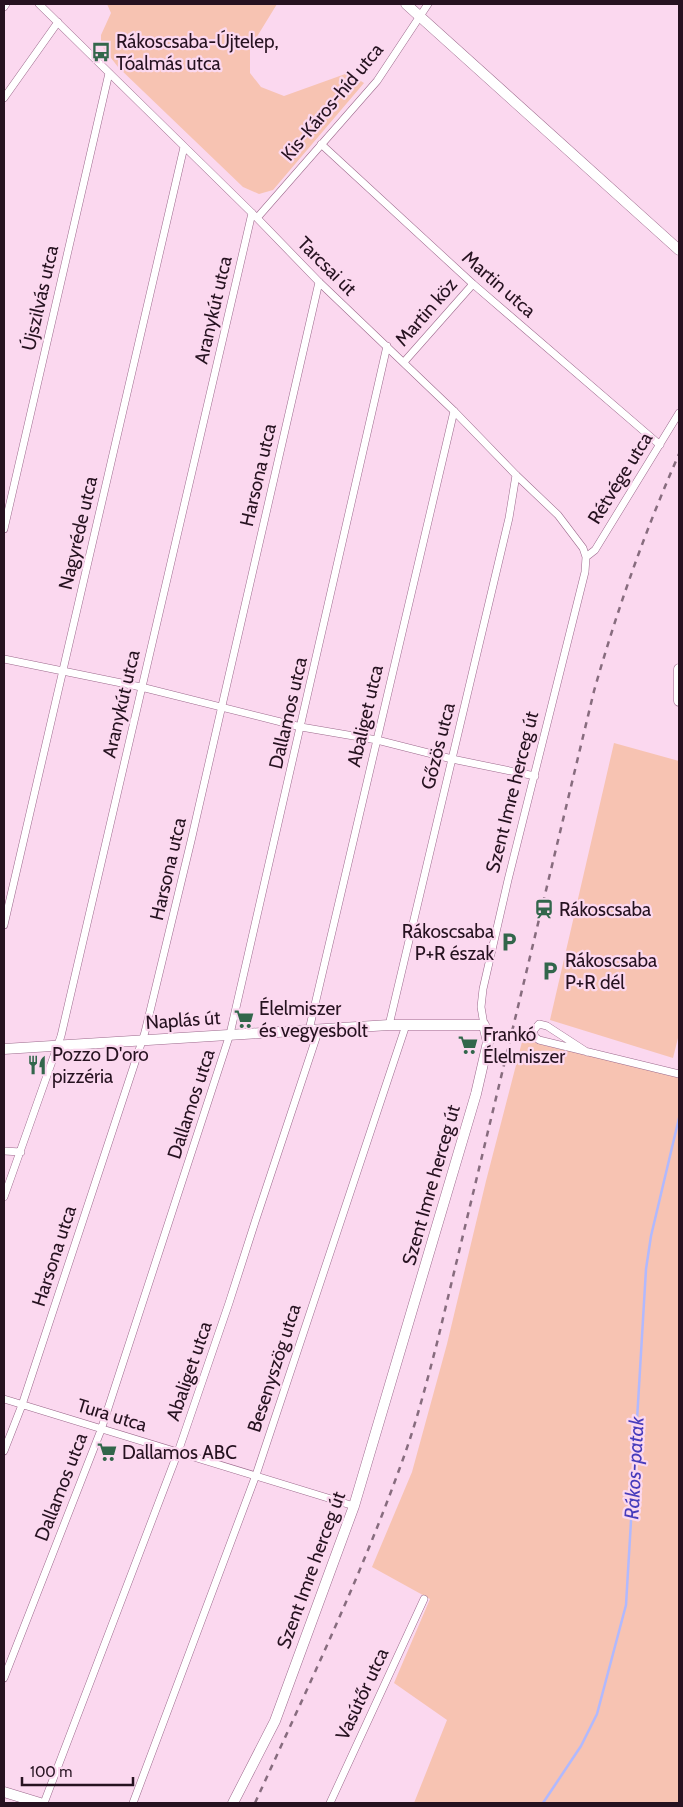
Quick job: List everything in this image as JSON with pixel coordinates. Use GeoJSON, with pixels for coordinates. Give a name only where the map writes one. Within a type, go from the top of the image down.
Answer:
{"type":"FeatureCollection","features":[{"type":"Feature","properties":{"kind":"street","name":"Tarcsai út"},"geometry":{"type":"LineString","coordinates":[[39,4],[255,215],[319,282],[454,411],[567,526],[583,548],[586,557]]}},
{"type":"Feature","properties":{"kind":"street"},"geometry":{"type":"LineString","coordinates":[[406,4],[679,250]]}},
{"type":"Feature","properties":{"kind":"street","name":"Kis-Káros-híd utca"},"geometry":{"type":"LineString","coordinates":[[255,215],[377,81],[428,4]]}},
{"type":"Feature","properties":{"kind":"street"},"geometry":{"type":"LineString","coordinates":[[4,98],[58,22]]}},
{"type":"Feature","properties":{"kind":"street","name":"Újszilvás utca"},"geometry":{"type":"LineString","coordinates":[[4,529],[109,73]]}},
{"type":"Feature","properties":{"kind":"street","name":"Martin utca"},"geometry":{"type":"LineString","coordinates":[[321,144],[472,284],[660,445]]}},
{"type":"Feature","properties":{"kind":"street","name":"Nagyréde utca"},"geometry":{"type":"LineString","coordinates":[[4,925],[184,147]]}},
{"type":"Feature","properties":{"kind":"street","name":"Aranykút utca"},"geometry":{"type":"LineString","coordinates":[[4,1197],[59,1046],[141,687],[255,215]]}},
{"type":"Feature","properties":{"kind":"street","name":"Harsona utca"},"geometry":{"type":"LineString","coordinates":[[4,1451],[22,1405],[144,1040],[319,282]]}},
{"type":"Feature","properties":{"kind":"street","name":"Martin köz"},"geometry":{"type":"LineString","coordinates":[[404,362],[472,284]]}},
{"type":"Feature","properties":{"kind":"street","name":"Dallamos utca"},"geometry":{"type":"LineString","coordinates":[[4,1678],[101,1430],[230,1034],[387,346]]}},
{"type":"Feature","properties":{"kind":"street","name":"Abaliget utca"},"geometry":{"type":"LineString","coordinates":[[42,1803],[178,1452],[229,1304],[314,1030],[377,740],[454,411]]}},
{"type":"Feature","properties":{"kind":"street","name":"Rétvége utca"},"geometry":{"type":"LineString","coordinates":[[586,557],[595,550],[679,413]]}},
{"type":"Feature","properties":{"kind":"street","name":"Gőzös utca"},"geometry":{"type":"LineString","coordinates":[[389,1025],[509,518],[516,475]]}},
{"type":"Feature","properties":{"kind":"street","name":"Szent Imre herceg út"},"geometry":{"type":"LineString","coordinates":[[233,1803],[275,1721],[354,1506],[476,1094],[488,1042],[481,1007],[483,989],[508,880],[585,572],[586,557]]}},
{"type":"Feature","properties":{"kind":"street"},"geometry":{"type":"LineString","coordinates":[[4,659],[141,687],[301,727],[377,740],[452,759],[535,776]]}},
{"type":"Feature","properties":{"kind":"street"},"geometry":{"type":"LineString","coordinates":[[679,669],[679,701]]}},
{"type":"Feature","properties":{"kind":"street","name":"Naplás út"},"geometry":{"type":"LineString","coordinates":[[4,1049],[406,1024],[484,1024]]}},
{"type":"Feature","properties":{"kind":"street","name":"Besenyszög utca"},"geometry":{"type":"LineString","coordinates":[[133,1803],[256,1475],[406,1024]]}},
{"type":"Feature","properties":{"kind":"street"},"geometry":{"type":"LineString","coordinates":[[587,1052],[547,1026],[538,1024],[533,1031],[535,1037],[539,1040],[587,1052],[679,1074]]}},
{"type":"Feature","properties":{"kind":"street"},"geometry":{"type":"LineString","coordinates":[[4,1151],[21,1152]]}},
{"type":"Feature","properties":{"kind":"street","name":"Tura utca"},"geometry":{"type":"LineString","coordinates":[[4,1399],[354,1506]]}},
{"type":"Feature","properties":{"kind":"street","name":"Vasútőr utca"},"geometry":{"type":"LineString","coordinates":[[330,1803],[424,1599]]}},
{"type":"Feature","properties":{"kind":"street"},"geometry":{"type":"LineString","coordinates":[[4,1792],[42,1803]]}},
{"type":"Feature","properties":{"kind":"shaded area"},"geometry":{"type":"Polygon","coordinates":[[[107,4],[277,4],[250,48],[250,73],[261,87],[284,96],[348,73],[364,83],[273,190],[259,194],[243,187],[118,67],[101,45],[101,35],[111,13],[107,4]]]}},
{"type":"Feature","properties":{"kind":"shaded area"},"geometry":{"type":"Polygon","coordinates":[[[614,743],[679,761],[679,1034],[673,1058],[550,1020],[614,743]]]}},
{"type":"Feature","properties":{"kind":"shaded area"},"geometry":{"type":"Polygon","coordinates":[[[523,1038],[539,1044],[679,1077],[679,1803],[414,1803],[447,1720],[394,1683],[430,1599],[372,1567],[412,1472],[447,1344],[523,1038]]]}},
{"type":"Feature","properties":{"kind":"waterway","name":"Rákos-patak"},"geometry":{"type":"LineString","coordinates":[[543,1803],[581,1746],[597,1714],[626,1605],[646,1269],[651,1236],[679,1118]]}},
{"type":"Feature","properties":{"kind":"railway"},"geometry":{"type":"LineString","coordinates":[[255,1803],[330,1638],[366,1554],[405,1454],[437,1343],[594,691],[632,571],[679,454]]}},
{"type":"Feature","properties":{"kind":"place","name":"Rákoscsaba-Újtelep, Tóalmás utca"},"geometry":{"type":"Point","coordinates":[101,52]}},
{"type":"Feature","properties":{"kind":"place","name":"Rákoscsaba"},"geometry":{"type":"Point","coordinates":[544,909]}},
{"type":"Feature","properties":{"kind":"place","name":"Rákoscsaba P+R észak"},"geometry":{"type":"Point","coordinates":[509,942]}},
{"type":"Feature","properties":{"kind":"place","name":"Rákoscsaba P+R dél"},"geometry":{"type":"Point","coordinates":[550,971]}},
{"type":"Feature","properties":{"kind":"place","name":"Élelmiszer és vegyesbolt"},"geometry":{"type":"Point","coordinates":[244,1019]}},
{"type":"Feature","properties":{"kind":"place","name":"Frankó Élelmiszer"},"geometry":{"type":"Point","coordinates":[468,1045]}},
{"type":"Feature","properties":{"kind":"place","name":"Pozzo D'oro pizzéria"},"geometry":{"type":"Point","coordinates":[37,1065]}},
{"type":"Feature","properties":{"kind":"place","name":"Dallamos ABC"},"geometry":{"type":"Point","coordinates":[107,1452]}}]}
